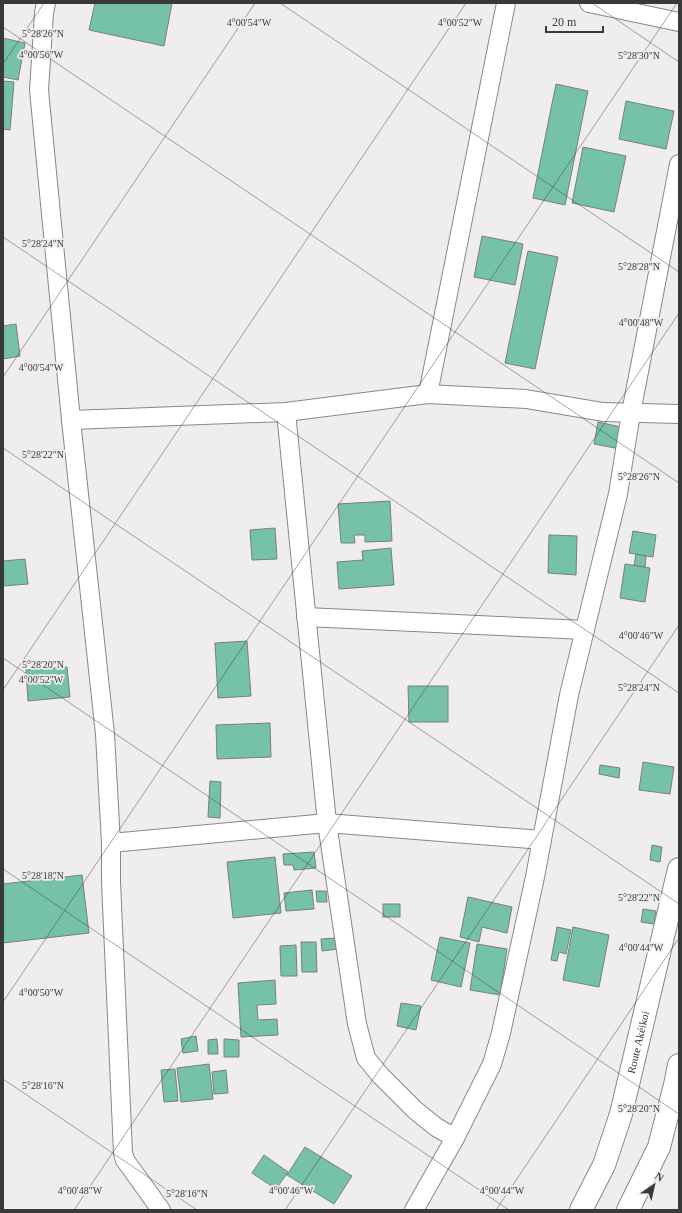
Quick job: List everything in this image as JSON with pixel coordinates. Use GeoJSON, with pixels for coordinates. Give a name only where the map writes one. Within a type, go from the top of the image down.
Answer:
{"type":"FeatureCollection","features":[{"type":"Feature","properties":{"kind":"street"},"geometry":{"type":"LineString","coordinates":[[46,3],[39,90],[71,420],[105,734],[111,843],[111,890],[123,1153],[125,1160],[161,1210]]}},
{"type":"Feature","properties":{"kind":"street"},"geometry":{"type":"LineString","coordinates":[[428,394],[506,3]]}},
{"type":"Feature","properties":{"kind":"street"},"geometry":{"type":"LineString","coordinates":[[589,3],[679,22]]}},
{"type":"Feature","properties":{"kind":"street"},"geometry":{"type":"LineString","coordinates":[[414,1210],[455,1138],[492,1064],[501,1033],[535,877],[570,695],[618,494],[631,413],[679,164]]}},
{"type":"Feature","properties":{"kind":"street"},"geometry":{"type":"LineString","coordinates":[[71,420],[286,412],[428,394],[526,398],[603,412],[679,414]]}},
{"type":"Feature","properties":{"kind":"street"},"geometry":{"type":"LineString","coordinates":[[286,412],[327,823],[357,1024],[366,1058],[415,1110],[436,1127],[455,1138]]}},
{"type":"Feature","properties":{"kind":"street"},"geometry":{"type":"LineString","coordinates":[[306,617],[585,630]]}},
{"type":"Feature","properties":{"kind":"street"},"geometry":{"type":"LineString","coordinates":[[111,843],[327,823],[542,840]]}},
{"type":"Feature","properties":{"kind":"street","name":"Route Akéikoi"},"geometry":{"type":"LineString","coordinates":[[581,1210],[604,1165],[621,1114],[677,882]]}},
{"type":"Feature","properties":{"kind":"street"},"geometry":{"type":"LineString","coordinates":[[628,1210],[659,1147],[679,1065]]}},
{"type":"Feature","properties":{"kind":"building"},"geometry":{"type":"Polygon","coordinates":[[[95,3],[172,3],[164,46],[89,30],[95,3]]]}},
{"type":"Feature","properties":{"kind":"building"},"geometry":{"type":"Polygon","coordinates":[[[3,38],[25,43],[18,80],[3,77],[3,38]]]}},
{"type":"Feature","properties":{"kind":"building"},"geometry":{"type":"Polygon","coordinates":[[[3,81],[14,82],[10,130],[3,129],[3,81]]]}},
{"type":"Feature","properties":{"kind":"building"},"geometry":{"type":"Polygon","coordinates":[[[556,84],[588,91],[565,205],[533,198],[556,84]]]}},
{"type":"Feature","properties":{"kind":"building"},"geometry":{"type":"Polygon","coordinates":[[[626,101],[674,111],[666,149],[619,139],[626,101]]]}},
{"type":"Feature","properties":{"kind":"building"},"geometry":{"type":"Polygon","coordinates":[[[583,147],[626,156],[614,212],[572,203],[583,147]]]}},
{"type":"Feature","properties":{"kind":"building"},"geometry":{"type":"Polygon","coordinates":[[[482,236],[523,244],[515,285],[474,277],[482,236]]]}},
{"type":"Feature","properties":{"kind":"building"},"geometry":{"type":"Polygon","coordinates":[[[528,251],[558,257],[535,369],[505,363],[528,251]]]}},
{"type":"Feature","properties":{"kind":"building"},"geometry":{"type":"Polygon","coordinates":[[[16,324],[20,356],[3,359],[3,326],[16,324]]]}},
{"type":"Feature","properties":{"kind":"building"},"geometry":{"type":"Polygon","coordinates":[[[598,422],[625,428],[620,449],[594,444],[598,422]]]}},
{"type":"Feature","properties":{"kind":"building"},"geometry":{"type":"Polygon","coordinates":[[[390,501],[392,541],[365,542],[365,535],[354,535],[355,543],[341,543],[338,504],[390,501]]]}},
{"type":"Feature","properties":{"kind":"building"},"geometry":{"type":"Polygon","coordinates":[[[275,528],[277,559],[252,560],[250,530],[275,528]]]}},
{"type":"Feature","properties":{"kind":"building"},"geometry":{"type":"Polygon","coordinates":[[[633,531],[656,535],[653,557],[629,553],[633,531]]]}},
{"type":"Feature","properties":{"kind":"building"},"geometry":{"type":"Polygon","coordinates":[[[549,535],[577,536],[576,575],[548,573],[549,535]]]}},
{"type":"Feature","properties":{"kind":"building"},"geometry":{"type":"Polygon","coordinates":[[[391,548],[394,585],[339,589],[337,562],[363,560],[362,551],[391,548]]]}},
{"type":"Feature","properties":{"kind":"building"},"geometry":{"type":"Polygon","coordinates":[[[636,554],[646,556],[645,567],[634,565],[636,554]]]}},
{"type":"Feature","properties":{"kind":"building"},"geometry":{"type":"Polygon","coordinates":[[[25,559],[28,584],[3,586],[3,561],[25,559]]]}},
{"type":"Feature","properties":{"kind":"building"},"geometry":{"type":"Polygon","coordinates":[[[625,564],[650,568],[645,602],[620,598],[625,564]]]}},
{"type":"Feature","properties":{"kind":"building"},"geometry":{"type":"Polygon","coordinates":[[[247,641],[251,696],[218,698],[215,643],[247,641]]]}},
{"type":"Feature","properties":{"kind":"building"},"geometry":{"type":"Polygon","coordinates":[[[67,667],[70,697],[28,701],[26,670],[67,667]]]}},
{"type":"Feature","properties":{"kind":"building"},"geometry":{"type":"Polygon","coordinates":[[[408,686],[448,686],[448,722],[409,722],[408,686]]]}},
{"type":"Feature","properties":{"kind":"building"},"geometry":{"type":"Polygon","coordinates":[[[270,723],[271,757],[217,759],[216,725],[270,723]]]}},
{"type":"Feature","properties":{"kind":"building"},"geometry":{"type":"Polygon","coordinates":[[[643,762],[674,767],[670,794],[639,790],[643,762]]]}},
{"type":"Feature","properties":{"kind":"building"},"geometry":{"type":"Polygon","coordinates":[[[600,765],[620,768],[619,778],[599,774],[600,765]]]}},
{"type":"Feature","properties":{"kind":"building"},"geometry":{"type":"Polygon","coordinates":[[[210,781],[221,782],[220,818],[208,817],[210,781]]]}},
{"type":"Feature","properties":{"kind":"building"},"geometry":{"type":"Polygon","coordinates":[[[652,845],[662,847],[660,862],[650,860],[652,845]]]}},
{"type":"Feature","properties":{"kind":"building"},"geometry":{"type":"Polygon","coordinates":[[[314,852],[316,868],[294,870],[293,865],[284,865],[283,854],[314,852]]]}},
{"type":"Feature","properties":{"kind":"building"},"geometry":{"type":"Polygon","coordinates":[[[275,857],[281,913],[233,918],[227,862],[275,857]]]}},
{"type":"Feature","properties":{"kind":"building"},"geometry":{"type":"Polygon","coordinates":[[[82,875],[89,933],[3,943],[3,884],[82,875]]]}},
{"type":"Feature","properties":{"kind":"building"},"geometry":{"type":"Polygon","coordinates":[[[312,890],[314,909],[286,911],[284,893],[312,890]]]}},
{"type":"Feature","properties":{"kind":"building"},"geometry":{"type":"Polygon","coordinates":[[[316,891],[326,891],[327,902],[317,902],[316,891]]]}},
{"type":"Feature","properties":{"kind":"building"},"geometry":{"type":"Polygon","coordinates":[[[468,897],[512,907],[507,933],[482,927],[479,942],[460,937],[468,897]]]}},
{"type":"Feature","properties":{"kind":"building"},"geometry":{"type":"Polygon","coordinates":[[[383,904],[400,904],[400,917],[383,917],[383,904]]]}},
{"type":"Feature","properties":{"kind":"building"},"geometry":{"type":"Polygon","coordinates":[[[643,909],[656,911],[654,924],[641,922],[643,909]]]}},
{"type":"Feature","properties":{"kind":"building"},"geometry":{"type":"Polygon","coordinates":[[[557,927],[571,930],[566,954],[559,952],[557,961],[551,960],[557,927]]]}},
{"type":"Feature","properties":{"kind":"building"},"geometry":{"type":"Polygon","coordinates":[[[573,927],[609,935],[599,987],[563,980],[573,927]]]}},
{"type":"Feature","properties":{"kind":"building"},"geometry":{"type":"Polygon","coordinates":[[[440,937],[470,943],[461,987],[431,980],[440,937]]]}},
{"type":"Feature","properties":{"kind":"building"},"geometry":{"type":"Polygon","coordinates":[[[337,938],[338,949],[322,951],[321,939],[337,938]]]}},
{"type":"Feature","properties":{"kind":"building"},"geometry":{"type":"Polygon","coordinates":[[[301,942],[316,942],[317,972],[302,972],[301,942]]]}},
{"type":"Feature","properties":{"kind":"building"},"geometry":{"type":"Polygon","coordinates":[[[477,944],[507,949],[500,995],[470,990],[477,944]]]}},
{"type":"Feature","properties":{"kind":"building"},"geometry":{"type":"Polygon","coordinates":[[[296,945],[297,976],[281,976],[280,946],[296,945]]]}},
{"type":"Feature","properties":{"kind":"building"},"geometry":{"type":"Polygon","coordinates":[[[275,980],[276,1004],[257,1005],[258,1020],[277,1019],[278,1035],[241,1037],[238,983],[275,980]]]}},
{"type":"Feature","properties":{"kind":"building"},"geometry":{"type":"Polygon","coordinates":[[[401,1003],[421,1006],[416,1030],[397,1026],[401,1003]]]}},
{"type":"Feature","properties":{"kind":"building"},"geometry":{"type":"Polygon","coordinates":[[[196,1036],[198,1051],[183,1053],[181,1039],[196,1036]]]}},
{"type":"Feature","properties":{"kind":"building"},"geometry":{"type":"Polygon","coordinates":[[[217,1039],[218,1054],[208,1054],[208,1040],[217,1039]]]}},
{"type":"Feature","properties":{"kind":"building"},"geometry":{"type":"Polygon","coordinates":[[[224,1039],[239,1040],[239,1057],[224,1057],[224,1039]]]}},
{"type":"Feature","properties":{"kind":"building"},"geometry":{"type":"Polygon","coordinates":[[[209,1064],[213,1099],[181,1102],[177,1068],[209,1064]]]}},
{"type":"Feature","properties":{"kind":"building"},"geometry":{"type":"Polygon","coordinates":[[[175,1069],[178,1101],[164,1102],[161,1070],[175,1069]]]}},
{"type":"Feature","properties":{"kind":"building"},"geometry":{"type":"Polygon","coordinates":[[[226,1070],[228,1093],[214,1094],[212,1072],[226,1070]]]}},
{"type":"Feature","properties":{"kind":"building"},"geometry":{"type":"Polygon","coordinates":[[[305,1147],[352,1176],[334,1204],[287,1175],[305,1147]]]}},
{"type":"Feature","properties":{"kind":"building"},"geometry":{"type":"Polygon","coordinates":[[[264,1155],[288,1172],[276,1189],[252,1173],[264,1155]]]}}]}
